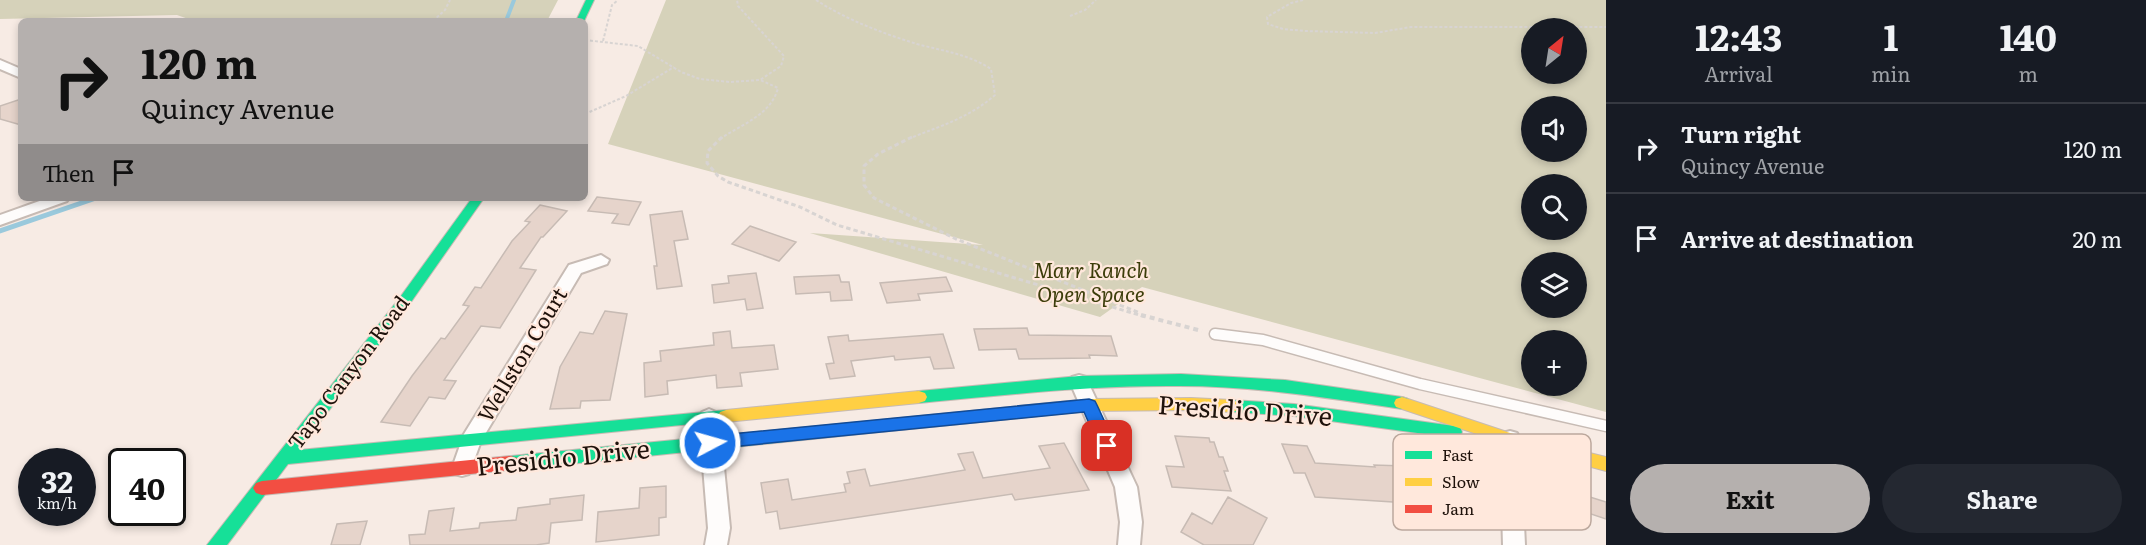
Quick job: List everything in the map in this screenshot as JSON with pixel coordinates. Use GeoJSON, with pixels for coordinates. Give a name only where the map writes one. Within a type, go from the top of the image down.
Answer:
{"type":"FeatureCollection","features":[{"type":"Feature","properties":{"kind":"street"},"geometry":{"type":"LineString","coordinates":[[581,18],[590,0]]}},
{"type":"Feature","properties":{"kind":"street"},"geometry":{"type":"LineString","coordinates":[[0,64],[18,73]]}},
{"type":"Feature","properties":{"kind":"street"},"geometry":{"type":"LineString","coordinates":[[0,220],[54,201]]}},
{"type":"Feature","properties":{"kind":"street","name":"Tapo Canyon Road"},"geometry":{"type":"LineString","coordinates":[[216,545],[406,299],[476,201]]}},
{"type":"Feature","properties":{"kind":"street","name":"Wellston Court"},"geometry":{"type":"LineString","coordinates":[[462,468],[471,440],[575,269],[601,260]]}},
{"type":"Feature","properties":{"kind":"street","name":"Presidio Drive"},"geometry":{"type":"LineString","coordinates":[[284,458],[1079,382],[1181,380],[1285,386],[1396,401],[1492,434]]}},
{"type":"Feature","properties":{"kind":"street"},"geometry":{"type":"LineString","coordinates":[[1079,382],[1125,487],[1131,522],[1129,545]]}},
{"type":"Feature","properties":{"kind":"street","name":"Presidio Drive"},"geometry":{"type":"LineString","coordinates":[[262,488],[1089,405],[1191,404],[1294,410],[1467,434]]}},
{"type":"Feature","properties":{"kind":"street"},"geometry":{"type":"LineString","coordinates":[[709,417],[719,528],[716,545]]}},
{"type":"Feature","properties":{"kind":"street","name":"Presidio Drive"},"geometry":{"type":"LineString","coordinates":[[1591,460],[1606,464]]}},
{"type":"Feature","properties":{"kind":"street"},"geometry":{"type":"LineString","coordinates":[[1513,530],[1514,545]]}},
{"type":"Feature","properties":{"kind":"lane"},"geometry":{"type":"LineString","coordinates":[[1215,334],[1263,340],[1420,384],[1606,426]]}},
{"type":"Feature","properties":{"kind":"path"},"geometry":{"type":"LineString","coordinates":[[437,18],[445,10],[450,0]]}},
{"type":"Feature","properties":{"kind":"path"},"geometry":{"type":"LineString","coordinates":[[603,41],[612,6],[618,0]]}},
{"type":"Feature","properties":{"kind":"path"},"geometry":{"type":"LineString","coordinates":[[737,0],[738,6],[784,56],[781,66],[760,80]]}},
{"type":"Feature","properties":{"kind":"path"},"geometry":{"type":"LineString","coordinates":[[816,0],[837,12],[909,42],[972,58],[991,69],[995,95],[987,103],[955,122],[874,154],[864,166],[864,185],[874,198],[956,238],[1150,317]]}},
{"type":"Feature","properties":{"kind":"path"},"geometry":{"type":"LineString","coordinates":[[1070,16],[1085,10],[1096,0]]}},
{"type":"Feature","properties":{"kind":"path"},"geometry":{"type":"LineString","coordinates":[[1303,0],[1292,3],[1267,17],[1268,24],[1294,30],[1375,33],[1411,27],[1606,27]]}},
{"type":"Feature","properties":{"kind":"path"},"geometry":{"type":"LineString","coordinates":[[588,40],[630,44],[705,80],[760,80],[778,88],[779,96],[774,104],[738,128],[726,133],[706,153],[705,161],[708,166],[722,178],[819,214],[837,225],[1215,334]]}},
{"type":"Feature","properties":{"kind":"path"},"geometry":{"type":"LineString","coordinates":[[588,113],[626,96],[674,67]]}},
{"type":"Feature","properties":{"kind":"green space"},"geometry":{"type":"Polygon","coordinates":[[[0,0],[558,0],[549,18],[186,18],[177,15],[0,19],[0,0]]]}},
{"type":"Feature","properties":{"kind":"green space","name":"Marr Ranch Open Space"},"geometry":{"type":"Polygon","coordinates":[[[666,0],[1606,0],[1606,412],[1547,396],[1587,396],[1587,330],[1521,330],[1521,389],[1142,287],[1100,317],[810,233],[983,245],[608,144],[666,0]]]}},
{"type":"Feature","properties":{"kind":"building"},"geometry":{"type":"Polygon","coordinates":[[[18,100],[18,124],[0,119],[0,106],[18,100]]]}},
{"type":"Feature","properties":{"kind":"building"},"geometry":{"type":"Polygon","coordinates":[[[597,197],[641,202],[629,225],[612,223],[618,214],[588,211],[597,197]]]}},
{"type":"Feature","properties":{"kind":"building"},"geometry":{"type":"Polygon","coordinates":[[[540,205],[567,211],[541,237],[520,268],[536,270],[500,328],[481,326],[444,380],[456,381],[445,399],[429,397],[410,426],[381,422],[412,376],[441,338],[445,339],[469,306],[463,305],[475,287],[481,288],[512,241],[530,222],[525,221],[540,205]]]}},
{"type":"Feature","properties":{"kind":"building"},"geometry":{"type":"Polygon","coordinates":[[[682,211],[688,239],[674,241],[682,286],[657,289],[654,266],[657,266],[650,215],[682,211]]]}},
{"type":"Feature","properties":{"kind":"building"},"geometry":{"type":"Polygon","coordinates":[[[750,226],[796,242],[779,261],[732,244],[750,226]]]}},
{"type":"Feature","properties":{"kind":"building"},"geometry":{"type":"Polygon","coordinates":[[[756,273],[763,308],[747,310],[745,299],[714,303],[712,285],[729,283],[728,276],[756,273]]]}},
{"type":"Feature","properties":{"kind":"building"},"geometry":{"type":"Polygon","coordinates":[[[839,275],[841,282],[849,282],[852,300],[831,301],[830,292],[796,294],[794,277],[839,275]]]}},
{"type":"Feature","properties":{"kind":"building"},"geometry":{"type":"Polygon","coordinates":[[[946,277],[952,291],[918,294],[920,300],[887,303],[880,283],[946,277]]]}},
{"type":"Feature","properties":{"kind":"building"},"geometry":{"type":"Polygon","coordinates":[[[605,311],[627,314],[610,400],[581,401],[580,408],[550,409],[560,367],[580,332],[593,334],[605,311]]]}},
{"type":"Feature","properties":{"kind":"building"},"geometry":{"type":"Polygon","coordinates":[[[1027,328],[1029,335],[1111,336],[1117,356],[1089,355],[1090,358],[1019,359],[1016,349],[979,350],[974,329],[1027,328]]]}},
{"type":"Feature","properties":{"kind":"building"},"geometry":{"type":"Polygon","coordinates":[[[730,331],[732,348],[774,345],[778,369],[740,373],[742,386],[717,388],[716,375],[667,381],[668,394],[645,397],[644,363],[661,361],[660,351],[714,345],[713,333],[730,331]]]}},
{"type":"Feature","properties":{"kind":"building"},"geometry":{"type":"Polygon","coordinates":[[[943,334],[954,368],[934,369],[930,357],[895,360],[894,356],[851,361],[855,376],[830,379],[826,364],[834,363],[828,337],[848,335],[849,341],[943,334]]]}},
{"type":"Feature","properties":{"kind":"building"},"geometry":{"type":"Polygon","coordinates":[[[1175,436],[1209,438],[1210,442],[1214,442],[1219,457],[1223,457],[1228,471],[1224,471],[1231,491],[1172,487],[1166,466],[1184,467],[1175,436]]]}},
{"type":"Feature","properties":{"kind":"building"},"geometry":{"type":"Polygon","coordinates":[[[1064,443],[1089,490],[1015,500],[1012,494],[780,529],[777,511],[766,513],[761,483],[788,479],[792,500],[846,492],[844,484],[850,483],[847,472],[865,469],[870,486],[965,470],[958,454],[973,452],[983,478],[1050,468],[1039,446],[1064,443]]]}},
{"type":"Feature","properties":{"kind":"building"},"geometry":{"type":"Polygon","coordinates":[[[1282,444],[1307,446],[1315,463],[1375,467],[1374,465],[1393,466],[1393,502],[1315,497],[1305,473],[1294,473],[1282,444]]]}},
{"type":"Feature","properties":{"kind":"building"},"geometry":{"type":"Polygon","coordinates":[[[666,486],[666,517],[659,518],[659,535],[596,542],[598,512],[639,508],[640,488],[666,486]]]}},
{"type":"Feature","properties":{"kind":"building"},"geometry":{"type":"Polygon","coordinates":[[[584,495],[582,520],[551,523],[549,543],[536,545],[410,545],[409,535],[425,534],[429,511],[454,508],[450,531],[479,528],[480,523],[516,520],[518,508],[550,504],[550,499],[584,495]]]}},
{"type":"Feature","properties":{"kind":"building"},"geometry":{"type":"Polygon","coordinates":[[[1228,497],[1267,518],[1253,545],[1204,545],[1181,532],[1192,513],[1212,524],[1228,497]]]}},
{"type":"Feature","properties":{"kind":"building"},"geometry":{"type":"Polygon","coordinates":[[[1591,497],[1606,502],[1606,519],[1591,514],[1591,497]]]}},
{"type":"Feature","properties":{"kind":"building"},"geometry":{"type":"Polygon","coordinates":[[[367,521],[360,545],[331,545],[337,524],[367,521]]]}},
{"type":"Feature","properties":{"kind":"waterway"},"geometry":{"type":"LineString","coordinates":[[507,18],[514,0]]}},
{"type":"Feature","properties":{"kind":"waterway"},"geometry":{"type":"LineString","coordinates":[[0,231],[87,201]]}},
{"type":"Feature","properties":{"kind":"traffic: fast"},"geometry":{"type":"LineString","coordinates":[[581,18],[590,0]]}},
{"type":"Feature","properties":{"kind":"traffic: fast"},"geometry":{"type":"LineString","coordinates":[[216,545],[406,299],[476,201]]}},
{"type":"Feature","properties":{"kind":"traffic: fast"},"geometry":{"type":"LineString","coordinates":[[919,397],[1079,382],[1181,380],[1285,386],[1402,403]]}},
{"type":"Feature","properties":{"kind":"traffic: fast"},"geometry":{"type":"LineString","coordinates":[[1232,406],[1294,410],[1454,432]]}},
{"type":"Feature","properties":{"kind":"traffic: fast"},"geometry":{"type":"LineString","coordinates":[[284,458],[726,416]]}},
{"type":"Feature","properties":{"kind":"traffic: fast"},"geometry":{"type":"LineString","coordinates":[[511,463],[870,427]]}},
{"type":"Feature","properties":{"kind":"traffic: slow"},"geometry":{"type":"LineString","coordinates":[[726,416],[919,397]]}},
{"type":"Feature","properties":{"kind":"traffic: slow"},"geometry":{"type":"LineString","coordinates":[[1402,403],[1495,434]]}},
{"type":"Feature","properties":{"kind":"traffic: slow"},"geometry":{"type":"LineString","coordinates":[[870,427],[1089,405],[1232,406]]}},
{"type":"Feature","properties":{"kind":"traffic: slow"},"geometry":{"type":"LineString","coordinates":[[1591,460],[1606,464]]}},
{"type":"Feature","properties":{"kind":"traffic: jam"},"geometry":{"type":"LineString","coordinates":[[262,488],[511,463]]}},
{"type":"Feature","properties":{"kind":"route"},"geometry":{"type":"LineString","coordinates":[[710,443],[1089,405],[1107,446]]}}]}
